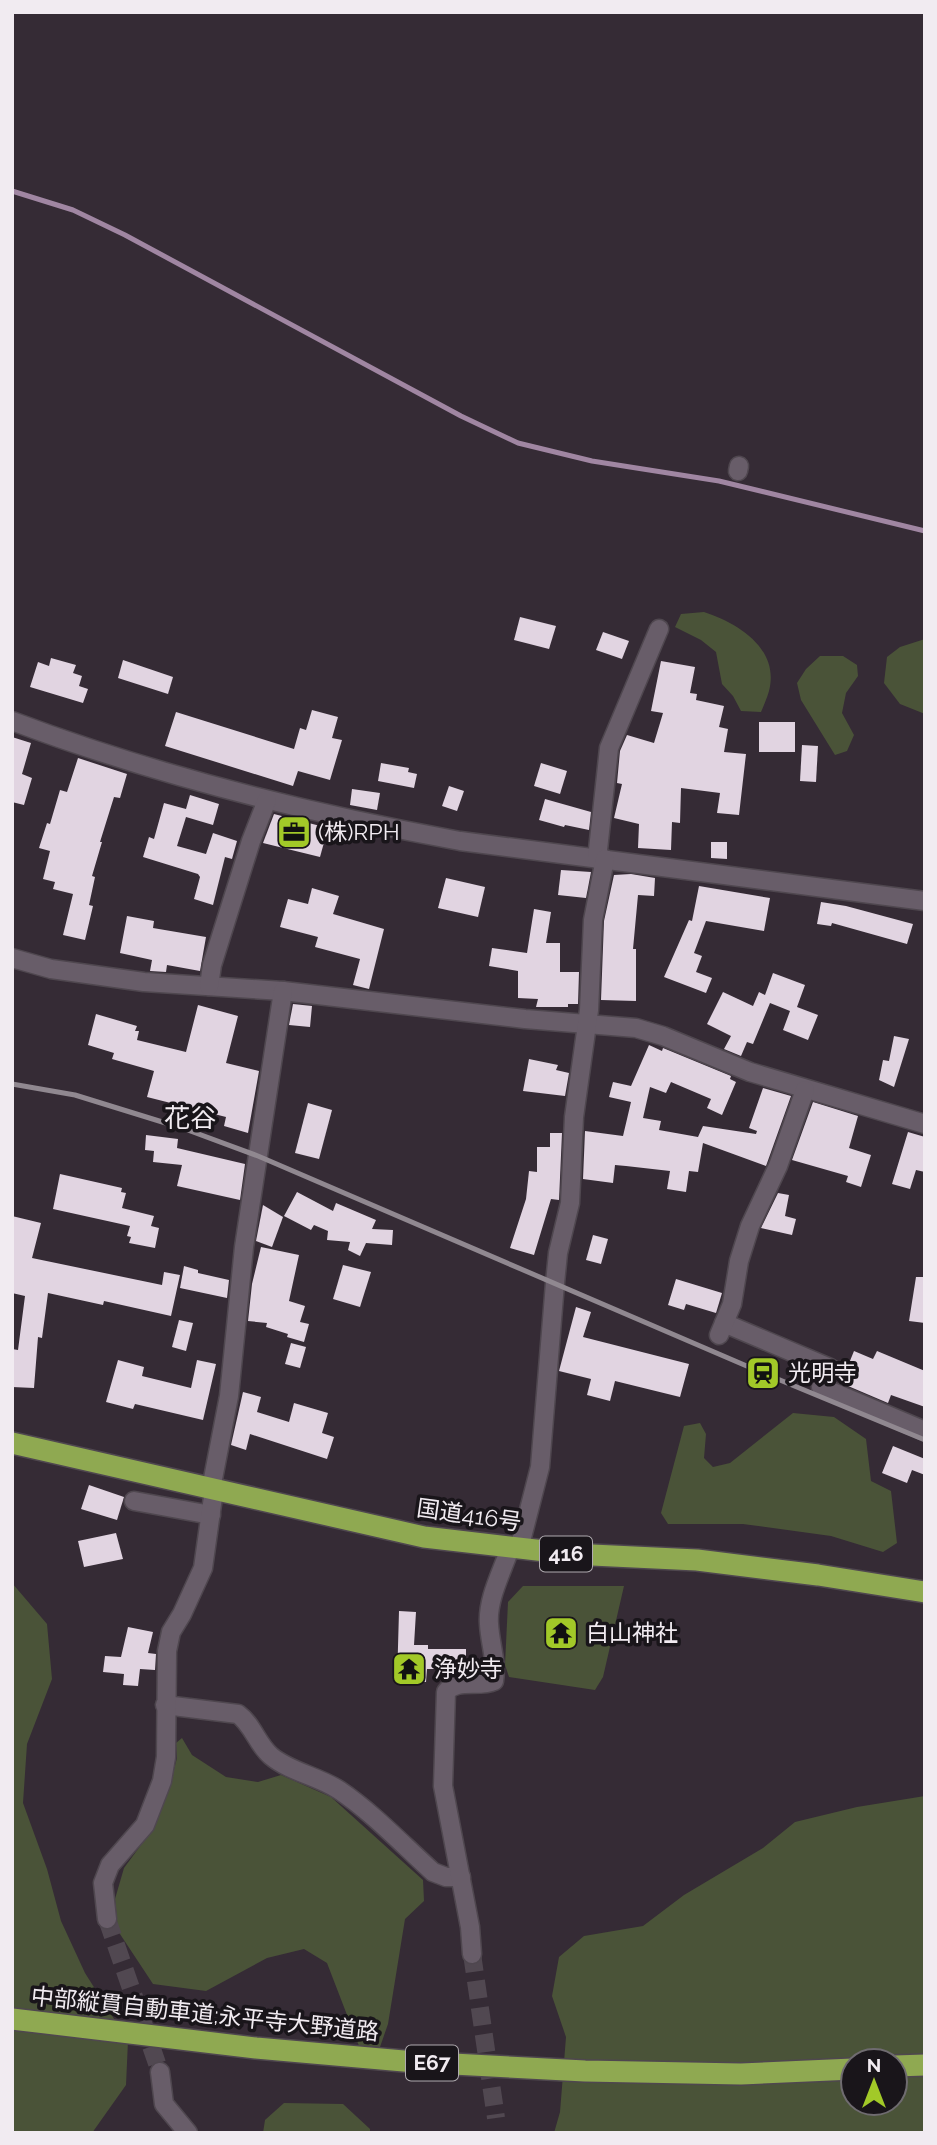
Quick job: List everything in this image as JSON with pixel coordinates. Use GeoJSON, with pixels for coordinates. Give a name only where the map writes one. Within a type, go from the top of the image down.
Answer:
{"type":"FeatureCollection","features":[{"type":"Feature","properties":{"kind":"highway","name":"国道416号"},"geometry":{"type":"LineString","coordinates":[[12,1443],[424,1536],[515,1549],[697,1560],[925,1592]]}},
{"type":"Feature","properties":{"kind":"highway","name":"中部縦貫自動車道;永平寺大野道路"},"geometry":{"type":"LineString","coordinates":[[12,2019],[256,2049],[415,2062],[585,2071],[728,2074],[839,2069]]}},
{"type":"Feature","properties":{"kind":"street"},"geometry":{"type":"LineString","coordinates":[[472,1954],[461,1877],[443,1786],[446,1692],[451,1686],[458,1684],[485,1685],[494,1681],[496,1668],[488,1622],[492,1597],[515,1549],[540,1467],[558,1252],[570,1203],[574,1116],[583,1068],[589,1010],[593,920],[601,859],[609,748],[659,629]]}},
{"type":"Feature","properties":{"kind":"street"},"geometry":{"type":"LineString","coordinates":[[12,721],[144,767],[387,828],[460,841],[925,901]]}},
{"type":"Feature","properties":{"kind":"street"},"geometry":{"type":"LineString","coordinates":[[209,986],[212,965],[251,841],[267,800]]}},
{"type":"Feature","properties":{"kind":"street"},"geometry":{"type":"LineString","coordinates":[[12,958],[81,974],[283,990],[636,1028],[663,1036],[750,1072],[925,1124]]}},
{"type":"Feature","properties":{"kind":"street"},"geometry":{"type":"LineString","coordinates":[[107,1919],[103,1883],[110,1865],[145,1825],[162,1781],[166,1757],[167,1651],[171,1632],[204,1568],[212,1490],[229,1396],[244,1247],[283,990]]}},
{"type":"Feature","properties":{"kind":"street"},"geometry":{"type":"LineString","coordinates":[[805,1090],[779,1166],[750,1226],[739,1261],[732,1304],[722,1329],[830,1368],[821,1387],[925,1431]]}},
{"type":"Feature","properties":{"kind":"street"},"geometry":{"type":"LineString","coordinates":[[134,1501],[211,1515]]}},
{"type":"Feature","properties":{"kind":"street"},"geometry":{"type":"LineString","coordinates":[[165,1705],[238,1714],[247,1721],[269,1754],[335,1788],[358,1804],[433,1872],[446,1877],[461,1877]]}},
{"type":"Feature","properties":{"kind":"street"},"geometry":{"type":"LineString","coordinates":[[160,2072],[164,2104],[188,2133]]}},
{"type":"Feature","properties":{"kind":"green space"},"geometry":{"type":"Polygon","coordinates":[[[704,612],[742,630],[762,650],[771,676],[761,712],[741,711],[722,684],[716,652],[701,640],[675,627],[681,614],[704,612]]]}},
{"type":"Feature","properties":{"kind":"green space"},"geometry":{"type":"Polygon","coordinates":[[[925,639],[925,714],[900,704],[884,683],[887,657],[900,647],[925,639]]]}},
{"type":"Feature","properties":{"kind":"green space"},"geometry":{"type":"Polygon","coordinates":[[[820,656],[843,656],[857,665],[858,676],[846,693],[842,713],[854,735],[847,751],[835,755],[801,700],[797,683],[806,669],[820,656]]]}},
{"type":"Feature","properties":{"kind":"green space"},"geometry":{"type":"Polygon","coordinates":[[[793,1413],[834,1417],[866,1439],[871,1481],[891,1491],[897,1543],[883,1552],[831,1536],[743,1524],[668,1524],[661,1513],[684,1426],[700,1423],[706,1434],[704,1458],[713,1467],[730,1463],[793,1413]]]}},
{"type":"Feature","properties":{"kind":"green space"},"geometry":{"type":"Polygon","coordinates":[[[12,1583],[47,1624],[52,1679],[27,1744],[23,1803],[47,1869],[61,1921],[85,1973],[128,2041],[126,2085],[92,2133],[12,2133],[12,1583]]]}},
{"type":"Feature","properties":{"kind":"green space"},"geometry":{"type":"Polygon","coordinates":[[[523,1586],[624,1586],[603,1677],[595,1690],[509,1677],[505,1665],[508,1602],[523,1586]]]}},
{"type":"Feature","properties":{"kind":"green space"},"geometry":{"type":"Polygon","coordinates":[[[182,1738],[192,1755],[226,1777],[258,1782],[281,1775],[331,1797],[423,1880],[424,1901],[405,1919],[388,2024],[380,2047],[359,2046],[327,1963],[304,1949],[267,1958],[206,1991],[153,1984],[118,1931],[115,1899],[124,1868],[152,1830],[169,1788],[177,1758],[176,1743],[182,1738]]]}},
{"type":"Feature","properties":{"kind":"green space"},"geometry":{"type":"Polygon","coordinates":[[[925,1796],[925,2133],[554,2133],[560,2112],[566,2037],[552,1996],[559,1957],[584,1936],[643,1926],[684,1895],[763,1848],[795,1822],[857,1807],[925,1796]]]}},
{"type":"Feature","properties":{"kind":"green space"},"geometry":{"type":"Polygon","coordinates":[[[284,2103],[343,2104],[370,2129],[370,2133],[263,2133],[265,2120],[284,2103]]]}},
{"type":"Feature","properties":{"kind":"building"},"geometry":{"type":"Polygon","coordinates":[[[520,617],[556,626],[549,649],[514,640],[520,617]]]}},
{"type":"Feature","properties":{"kind":"building"},"geometry":{"type":"Polygon","coordinates":[[[603,632],[629,641],[622,659],[596,650],[603,632]]]}},
{"type":"Feature","properties":{"kind":"building"},"geometry":{"type":"Polygon","coordinates":[[[51,658],[76,665],[73,673],[82,676],[79,686],[88,689],[83,703],[30,687],[38,662],[49,666],[51,658]]]}},
{"type":"Feature","properties":{"kind":"building"},"geometry":{"type":"Polygon","coordinates":[[[123,660],[173,677],[168,694],[118,678],[123,660]]]}},
{"type":"Feature","properties":{"kind":"building"},"geometry":{"type":"Polygon","coordinates":[[[661,661],[695,667],[690,693],[697,694],[696,700],[724,706],[719,727],[728,729],[724,752],[746,754],[739,815],[717,813],[720,793],[681,788],[680,823],[672,822],[671,850],[638,848],[639,824],[614,818],[622,784],[617,783],[620,751],[627,735],[654,743],[663,713],[651,711],[661,661]]]}},
{"type":"Feature","properties":{"kind":"building"},"geometry":{"type":"Polygon","coordinates":[[[312,710],[338,717],[332,738],[342,740],[330,780],[298,771],[293,786],[165,746],[176,712],[294,749],[300,728],[306,730],[312,710]]]}},
{"type":"Feature","properties":{"kind":"building"},"geometry":{"type":"Polygon","coordinates":[[[759,722],[795,722],[795,752],[759,752],[759,722]]]}},
{"type":"Feature","properties":{"kind":"building"},"geometry":{"type":"Polygon","coordinates":[[[12,737],[31,743],[22,774],[32,778],[24,805],[12,802],[12,737]]]}},
{"type":"Feature","properties":{"kind":"building"},"geometry":{"type":"Polygon","coordinates":[[[802,745],[818,746],[816,782],[800,781],[802,745]]]}},
{"type":"Feature","properties":{"kind":"building"},"geometry":{"type":"Polygon","coordinates":[[[78,758],[127,774],[120,798],[114,797],[100,842],[92,876],[95,877],[89,905],[93,906],[85,940],[63,935],[73,894],[53,889],[55,882],[43,879],[50,851],[39,848],[47,823],[50,824],[60,790],[67,792],[78,758]]]}},
{"type":"Feature","properties":{"kind":"building"},"geometry":{"type":"Polygon","coordinates":[[[381,763],[409,768],[408,772],[417,774],[414,788],[378,781],[381,763]]]}},
{"type":"Feature","properties":{"kind":"building"},"geometry":{"type":"Polygon","coordinates":[[[541,763],[567,771],[560,794],[534,786],[541,763]]]}},
{"type":"Feature","properties":{"kind":"building"},"geometry":{"type":"Polygon","coordinates":[[[449,786],[464,791],[457,811],[442,806],[449,786]]]}},
{"type":"Feature","properties":{"kind":"building"},"geometry":{"type":"Polygon","coordinates":[[[352,789],[380,793],[377,810],[350,805],[352,789]]]}},
{"type":"Feature","properties":{"kind":"building"},"geometry":{"type":"Polygon","coordinates":[[[190,795],[219,804],[213,825],[186,817],[177,846],[206,854],[213,833],[237,841],[232,859],[225,857],[213,905],[194,899],[200,877],[198,874],[143,857],[149,837],[154,839],[164,803],[186,809],[190,795]]]}},
{"type":"Feature","properties":{"kind":"building"},"geometry":{"type":"Polygon","coordinates":[[[545,799],[591,812],[589,830],[539,820],[545,799]]]}},
{"type":"Feature","properties":{"kind":"building"},"geometry":{"type":"Polygon","coordinates":[[[274,814],[328,828],[320,857],[263,843],[274,814]]]}},
{"type":"Feature","properties":{"kind":"building"},"geometry":{"type":"Polygon","coordinates":[[[711,842],[727,842],[727,859],[711,858],[711,842]]]}},
{"type":"Feature","properties":{"kind":"building"},"geometry":{"type":"Polygon","coordinates":[[[561,870],[591,872],[586,898],[558,895],[561,870]]]}},
{"type":"Feature","properties":{"kind":"building"},"geometry":{"type":"Polygon","coordinates":[[[631,874],[655,878],[654,896],[638,895],[633,949],[636,949],[636,1001],[601,1000],[604,921],[614,875],[631,874]]]}},
{"type":"Feature","properties":{"kind":"building"},"geometry":{"type":"Polygon","coordinates":[[[446,878],[485,887],[478,917],[438,908],[446,878]]]}},
{"type":"Feature","properties":{"kind":"building"},"geometry":{"type":"Polygon","coordinates":[[[699,886],[770,898],[764,931],[706,921],[694,953],[702,956],[696,972],[712,978],[706,993],[664,977],[689,920],[692,921],[699,886]]]}},
{"type":"Feature","properties":{"kind":"building"},"geometry":{"type":"Polygon","coordinates":[[[312,888],[339,896],[333,914],[384,929],[369,989],[353,985],[360,959],[315,947],[318,937],[280,927],[288,899],[308,904],[312,888]]]}},
{"type":"Feature","properties":{"kind":"building"},"geometry":{"type":"Polygon","coordinates":[[[821,902],[913,924],[907,944],[832,923],[831,926],[817,924],[821,902]]]}},
{"type":"Feature","properties":{"kind":"building"},"geometry":{"type":"Polygon","coordinates":[[[534,909],[551,912],[546,943],[560,943],[560,972],[579,972],[578,1004],[568,1004],[568,1007],[536,1007],[538,999],[518,998],[518,971],[489,966],[492,948],[527,953],[534,909]]]}},
{"type":"Feature","properties":{"kind":"building"},"geometry":{"type":"Polygon","coordinates":[[[127,916],[154,921],[153,928],[206,937],[200,971],[167,965],[166,972],[150,971],[152,960],[120,953],[127,916]]]}},
{"type":"Feature","properties":{"kind":"building"},"geometry":{"type":"Polygon","coordinates":[[[773,973],[805,985],[797,1007],[818,1015],[808,1040],[783,1030],[790,1011],[770,1003],[753,1044],[747,1042],[741,1056],[724,1049],[731,1036],[707,1024],[723,992],[753,1006],[759,992],[765,995],[773,973]]]}},
{"type":"Feature","properties":{"kind":"building"},"geometry":{"type":"Polygon","coordinates":[[[293,1004],[312,1006],[310,1027],[289,1025],[293,1004]]]}},
{"type":"Feature","properties":{"kind":"building"},"geometry":{"type":"Polygon","coordinates":[[[198,1005],[238,1016],[226,1063],[259,1071],[248,1133],[224,1126],[226,1117],[147,1097],[154,1071],[112,1059],[114,1053],[88,1045],[96,1014],[137,1026],[137,1040],[186,1052],[198,1005]]]}},
{"type":"Feature","properties":{"kind":"building"},"geometry":{"type":"Polygon","coordinates":[[[894,1036],[909,1039],[894,1087],[879,1080],[883,1060],[889,1061],[894,1036]]]}},
{"type":"Feature","properties":{"kind":"building"},"geometry":{"type":"Polygon","coordinates":[[[649,1045],[662,1051],[663,1048],[731,1076],[730,1079],[736,1082],[722,1115],[707,1108],[711,1099],[671,1082],[666,1093],[650,1087],[643,1118],[661,1121],[659,1130],[698,1137],[703,1126],[756,1134],[757,1131],[749,1128],[763,1088],[791,1096],[766,1166],[703,1143],[698,1172],[689,1171],[686,1192],[667,1189],[670,1171],[615,1165],[613,1183],[583,1179],[585,1131],[623,1136],[631,1102],[609,1097],[613,1082],[631,1086],[649,1045]]]}},
{"type":"Feature","properties":{"kind":"building"},"geometry":{"type":"Polygon","coordinates":[[[529,1059],[558,1065],[556,1070],[569,1073],[565,1096],[523,1091],[529,1059]]]}},
{"type":"Feature","properties":{"kind":"building"},"geometry":{"type":"Polygon","coordinates":[[[813,1102],[858,1116],[849,1148],[871,1155],[861,1187],[846,1182],[848,1176],[792,1160],[813,1102]]]}},
{"type":"Feature","properties":{"kind":"building"},"geometry":{"type":"Polygon","coordinates":[[[308,1103],[332,1110],[319,1159],[295,1153],[308,1103]]]}},
{"type":"Feature","properties":{"kind":"building"},"geometry":{"type":"Polygon","coordinates":[[[908,1132],[925,1137],[925,1172],[916,1170],[910,1189],[892,1184],[908,1132]]]}},
{"type":"Feature","properties":{"kind":"building"},"geometry":{"type":"Polygon","coordinates":[[[550,1133],[562,1133],[559,1200],[551,1199],[534,1255],[510,1248],[526,1199],[529,1171],[537,1172],[537,1147],[550,1147],[550,1133]]]}},
{"type":"Feature","properties":{"kind":"building"},"geometry":{"type":"Polygon","coordinates":[[[146,1135],[178,1139],[177,1148],[245,1164],[240,1200],[177,1186],[182,1165],[153,1162],[154,1151],[145,1150],[146,1135]]]}},
{"type":"Feature","properties":{"kind":"building"},"geometry":{"type":"Polygon","coordinates":[[[60,1174],[122,1188],[121,1192],[126,1193],[122,1208],[154,1216],[151,1226],[159,1228],[155,1248],[129,1243],[131,1237],[127,1236],[130,1226],[53,1209],[60,1174]]]}},
{"type":"Feature","properties":{"kind":"building"},"geometry":{"type":"Polygon","coordinates":[[[297,1192],[333,1211],[336,1203],[376,1220],[372,1229],[393,1230],[392,1245],[366,1243],[360,1256],[348,1250],[350,1242],[327,1240],[328,1231],[314,1225],[311,1230],[284,1216],[297,1192]]]}},
{"type":"Feature","properties":{"kind":"building"},"geometry":{"type":"Polygon","coordinates":[[[778,1193],[789,1195],[785,1216],[796,1219],[792,1235],[761,1228],[778,1193]]]}},
{"type":"Feature","properties":{"kind":"building"},"geometry":{"type":"Polygon","coordinates":[[[263,1205],[283,1217],[272,1247],[256,1241],[263,1205]]]}},
{"type":"Feature","properties":{"kind":"building"},"geometry":{"type":"Polygon","coordinates":[[[12,1216],[41,1223],[32,1258],[162,1285],[164,1272],[180,1275],[171,1316],[104,1301],[103,1305],[48,1293],[42,1338],[38,1337],[34,1388],[12,1387],[12,1349],[18,1350],[25,1296],[12,1293],[12,1216]]]}},
{"type":"Feature","properties":{"kind":"building"},"geometry":{"type":"Polygon","coordinates":[[[593,1235],[608,1239],[601,1264],[586,1260],[593,1235]]]}},
{"type":"Feature","properties":{"kind":"building"},"geometry":{"type":"Polygon","coordinates":[[[261,1247],[299,1255],[289,1301],[305,1306],[300,1322],[309,1324],[304,1342],[266,1327],[267,1323],[248,1321],[252,1284],[261,1247]]]}},
{"type":"Feature","properties":{"kind":"building"},"geometry":{"type":"Polygon","coordinates":[[[343,1265],[371,1272],[360,1307],[333,1299],[343,1265]]]}},
{"type":"Feature","properties":{"kind":"building"},"geometry":{"type":"Polygon","coordinates":[[[184,1266],[198,1270],[198,1273],[229,1280],[227,1298],[180,1288],[184,1266]]]}},
{"type":"Feature","properties":{"kind":"building"},"geometry":{"type":"Polygon","coordinates":[[[916,1277],[925,1277],[925,1323],[909,1321],[916,1277]]]}},
{"type":"Feature","properties":{"kind":"building"},"geometry":{"type":"Polygon","coordinates":[[[676,1279],[722,1293],[716,1313],[686,1304],[684,1310],[668,1305],[676,1279]]]}},
{"type":"Feature","properties":{"kind":"building"},"geometry":{"type":"Polygon","coordinates":[[[576,1307],[591,1312],[583,1337],[689,1364],[680,1397],[615,1381],[610,1401],[587,1395],[591,1379],[559,1371],[576,1307]]]}},
{"type":"Feature","properties":{"kind":"building"},"geometry":{"type":"Polygon","coordinates":[[[179,1320],[193,1323],[186,1351],[172,1347],[179,1320]]]}},
{"type":"Feature","properties":{"kind":"building"},"geometry":{"type":"Polygon","coordinates":[[[291,1343],[306,1347],[300,1368],[285,1364],[291,1343]]]}},
{"type":"Feature","properties":{"kind":"building"},"geometry":{"type":"Polygon","coordinates":[[[854,1351],[873,1359],[877,1351],[925,1371],[925,1407],[891,1395],[888,1403],[841,1383],[854,1351]]]}},
{"type":"Feature","properties":{"kind":"building"},"geometry":{"type":"Polygon","coordinates":[[[118,1360],[144,1367],[142,1376],[191,1388],[197,1360],[216,1364],[203,1420],[135,1404],[133,1409],[106,1402],[118,1360]]]}},
{"type":"Feature","properties":{"kind":"building"},"geometry":{"type":"Polygon","coordinates":[[[243,1392],[261,1397],[257,1412],[289,1422],[294,1403],[328,1413],[322,1433],[334,1437],[327,1459],[250,1434],[246,1450],[231,1445],[243,1392]]]}},
{"type":"Feature","properties":{"kind":"building"},"geometry":{"type":"Polygon","coordinates":[[[893,1446],[925,1459],[925,1475],[912,1470],[907,1483],[882,1473],[893,1446]]]}},
{"type":"Feature","properties":{"kind":"building"},"geometry":{"type":"Polygon","coordinates":[[[89,1485],[124,1497],[117,1520],[81,1509],[89,1485]]]}},
{"type":"Feature","properties":{"kind":"building"},"geometry":{"type":"Polygon","coordinates":[[[116,1533],[123,1559],[84,1567],[78,1541],[116,1533]]]}},
{"type":"Feature","properties":{"kind":"building"},"geometry":{"type":"Polygon","coordinates":[[[399,1611],[416,1612],[414,1645],[428,1645],[428,1649],[466,1649],[466,1669],[427,1669],[426,1682],[397,1682],[399,1611]]]}},
{"type":"Feature","properties":{"kind":"building"},"geometry":{"type":"Polygon","coordinates":[[[128,1627],[153,1632],[148,1653],[156,1654],[155,1670],[140,1669],[138,1686],[123,1685],[124,1674],[103,1672],[105,1656],[121,1657],[128,1627]]]}},
{"type":"Feature","properties":{"kind":"waterway"},"geometry":{"type":"LineString","coordinates":[[12,191],[73,210],[125,235],[461,416],[518,443],[592,461],[719,481],[925,531]]}},
{"type":"Feature","properties":{"kind":"tunnel"},"geometry":{"type":"LineString","coordinates":[[107,1919],[160,2072]]}},
{"type":"Feature","properties":{"kind":"tunnel"},"geometry":{"type":"LineString","coordinates":[[472,1954],[496,2118]]}},
{"type":"Feature","properties":{"kind":"railway"},"geometry":{"type":"LineString","coordinates":[[12,1084],[75,1095],[185,1129],[258,1156],[925,1440]]}},
{"type":"Feature","properties":{"kind":"place","name":"(株)RPH"},"geometry":{"type":"Point","coordinates":[294,832]}},
{"type":"Feature","properties":{"kind":"place","name":"光明寺"},"geometry":{"type":"Point","coordinates":[763,1373]}},
{"type":"Feature","properties":{"kind":"place","name":"白山神社"},"geometry":{"type":"Point","coordinates":[561,1633]}},
{"type":"Feature","properties":{"kind":"place","name":"浄妙寺"},"geometry":{"type":"Point","coordinates":[409,1669]}},
{"type":"Feature","properties":{"kind":"district","name":"花谷"},"geometry":{"type":"Point","coordinates":[190,1118]}}]}
